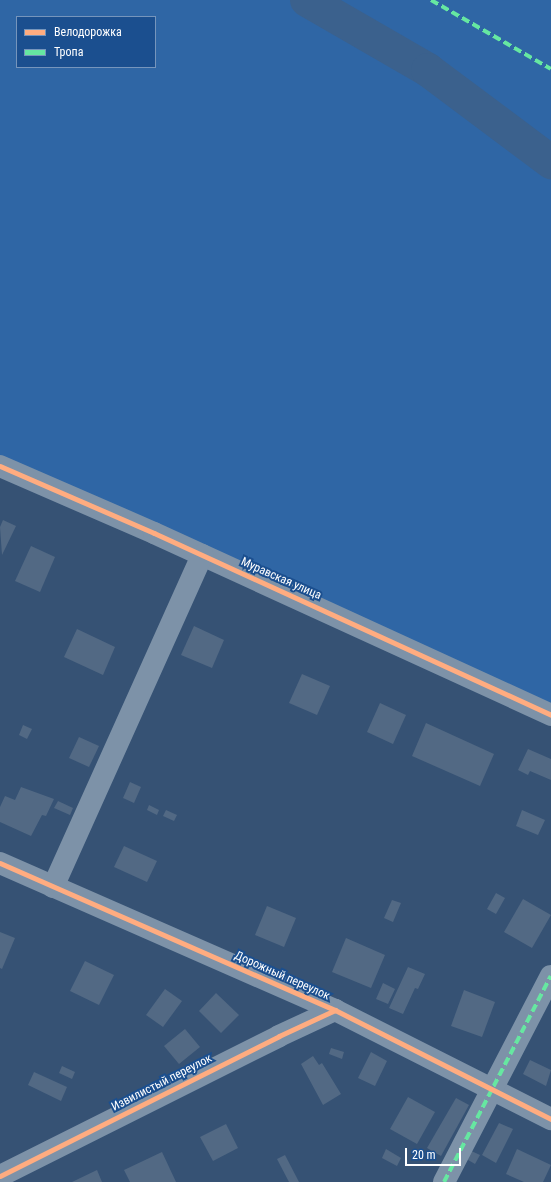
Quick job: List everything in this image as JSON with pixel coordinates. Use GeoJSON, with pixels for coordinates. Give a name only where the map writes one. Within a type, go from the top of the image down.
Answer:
{"type":"FeatureCollection","features":[{"type":"Feature","properties":{"kind":"street","name":"Муравская улица"},"geometry":{"type":"LineString","coordinates":[[0,466],[202,555],[551,716]]}},
{"type":"Feature","properties":{"kind":"street"},"geometry":{"type":"LineString","coordinates":[[53,887],[202,555]]}},
{"type":"Feature","properties":{"kind":"street","name":"Дорожный переулок"},"geometry":{"type":"LineString","coordinates":[[0,863],[335,1010],[551,1119]]}},
{"type":"Feature","properties":{"kind":"street"},"geometry":{"type":"LineString","coordinates":[[444,1182],[551,976]]}},
{"type":"Feature","properties":{"kind":"street","name":"Извилистый переулок"},"geometry":{"type":"LineString","coordinates":[[0,1176],[279,1036],[335,1010]]}},
{"type":"Feature","properties":{"kind":"shaded area"},"geometry":{"type":"Polygon","coordinates":[[[0,0],[551,0],[551,711],[0,458],[0,0]]]}},
{"type":"Feature","properties":{"kind":"building"},"geometry":{"type":"Polygon","coordinates":[[[3,520],[16,526],[2,555],[0,527],[3,520]]]}},
{"type":"Feature","properties":{"kind":"building"},"geometry":{"type":"Polygon","coordinates":[[[31,546],[55,557],[40,592],[15,581],[31,546]]]}},
{"type":"Feature","properties":{"kind":"building"},"geometry":{"type":"Polygon","coordinates":[[[194,626],[224,640],[212,668],[181,655],[194,626]]]}},
{"type":"Feature","properties":{"kind":"building"},"geometry":{"type":"Polygon","coordinates":[[[77,629],[115,647],[103,675],[64,657],[77,629]]]}},
{"type":"Feature","properties":{"kind":"building"},"geometry":{"type":"Polygon","coordinates":[[[302,674],[330,686],[317,715],[289,703],[302,674]]]}},
{"type":"Feature","properties":{"kind":"building"},"geometry":{"type":"Polygon","coordinates":[[[380,703],[406,715],[393,744],[367,732],[380,703]]]}},
{"type":"Feature","properties":{"kind":"building"},"geometry":{"type":"Polygon","coordinates":[[[426,723],[494,754],[480,786],[412,756],[426,723]]]}},
{"type":"Feature","properties":{"kind":"building"},"geometry":{"type":"Polygon","coordinates":[[[23,725],[32,729],[27,739],[19,735],[23,725]]]}},
{"type":"Feature","properties":{"kind":"building"},"geometry":{"type":"Polygon","coordinates":[[[79,737],[99,746],[89,767],[69,758],[79,737]]]}},
{"type":"Feature","properties":{"kind":"building"},"geometry":{"type":"Polygon","coordinates":[[[528,749],[551,759],[551,780],[530,771],[528,775],[518,770],[528,749]]]}},
{"type":"Feature","properties":{"kind":"building"},"geometry":{"type":"Polygon","coordinates":[[[130,782],[141,787],[134,803],[123,798],[130,782]]]}},
{"type":"Feature","properties":{"kind":"building"},"geometry":{"type":"Polygon","coordinates":[[[21,787],[54,799],[46,816],[42,815],[31,836],[0,822],[0,807],[5,796],[15,800],[21,787]]]}},
{"type":"Feature","properties":{"kind":"building"},"geometry":{"type":"Polygon","coordinates":[[[58,801],[73,808],[70,815],[54,808],[58,801]]]}},
{"type":"Feature","properties":{"kind":"building"},"geometry":{"type":"Polygon","coordinates":[[[149,805],[159,810],[157,815],[147,810],[149,805]]]}},
{"type":"Feature","properties":{"kind":"building"},"geometry":{"type":"Polygon","coordinates":[[[166,810],[177,815],[174,821],[163,816],[166,810]]]}},
{"type":"Feature","properties":{"kind":"building"},"geometry":{"type":"Polygon","coordinates":[[[522,810],[545,820],[538,835],[516,826],[522,810]]]}},
{"type":"Feature","properties":{"kind":"building"},"geometry":{"type":"Polygon","coordinates":[[[124,846],[157,861],[147,882],[114,867],[124,846]]]}},
{"type":"Feature","properties":{"kind":"building"},"geometry":{"type":"Polygon","coordinates":[[[496,893],[505,898],[496,914],[487,909],[496,893]]]}},
{"type":"Feature","properties":{"kind":"building"},"geometry":{"type":"Polygon","coordinates":[[[523,899],[551,915],[532,948],[504,932],[523,899]]]}},
{"type":"Feature","properties":{"kind":"building"},"geometry":{"type":"Polygon","coordinates":[[[392,900],[401,903],[393,922],[384,918],[392,900]]]}},
{"type":"Feature","properties":{"kind":"building"},"geometry":{"type":"Polygon","coordinates":[[[267,906],[296,918],[284,947],[255,935],[267,906]]]}},
{"type":"Feature","properties":{"kind":"building"},"geometry":{"type":"Polygon","coordinates":[[[0,932],[15,938],[2,969],[0,968],[0,932]]]}},
{"type":"Feature","properties":{"kind":"building"},"geometry":{"type":"Polygon","coordinates":[[[346,938],[385,955],[371,988],[332,972],[346,938]]]}},
{"type":"Feature","properties":{"kind":"building"},"geometry":{"type":"Polygon","coordinates":[[[85,961],[114,975],[99,1005],[70,991],[85,961]]]}},
{"type":"Feature","properties":{"kind":"building"},"geometry":{"type":"Polygon","coordinates":[[[408,967],[425,974],[418,989],[415,988],[403,1014],[389,1008],[408,967]]]}},
{"type":"Feature","properties":{"kind":"building"},"geometry":{"type":"Polygon","coordinates":[[[383,983],[395,989],[388,1004],[376,999],[383,983]]]}},
{"type":"Feature","properties":{"kind":"building"},"geometry":{"type":"Polygon","coordinates":[[[165,989],[182,1001],[163,1027],[146,1015],[165,989]]]}},
{"type":"Feature","properties":{"kind":"building"},"geometry":{"type":"Polygon","coordinates":[[[464,990],[495,1002],[482,1037],[451,1026],[464,990]]]}},
{"type":"Feature","properties":{"kind":"building"},"geometry":{"type":"Polygon","coordinates":[[[216,993],[239,1015],[221,1033],[199,1011],[216,993]]]}},
{"type":"Feature","properties":{"kind":"building"},"geometry":{"type":"Polygon","coordinates":[[[185,1029],[200,1047],[179,1064],[164,1046],[185,1029]]]}},
{"type":"Feature","properties":{"kind":"building"},"geometry":{"type":"Polygon","coordinates":[[[331,1048],[344,1052],[342,1059],[329,1054],[331,1048]]]}},
{"type":"Feature","properties":{"kind":"building"},"geometry":{"type":"Polygon","coordinates":[[[371,1052],[387,1061],[375,1086],[358,1078],[371,1052]]]}},
{"type":"Feature","properties":{"kind":"building"},"geometry":{"type":"Polygon","coordinates":[[[313,1056],[319,1065],[322,1063],[341,1094],[323,1105],[301,1064],[313,1056]]]}},
{"type":"Feature","properties":{"kind":"building"},"geometry":{"type":"Polygon","coordinates":[[[530,1060],[551,1070],[546,1086],[523,1074],[530,1060]]]}},
{"type":"Feature","properties":{"kind":"building"},"geometry":{"type":"Polygon","coordinates":[[[62,1066],[75,1072],[72,1079],[59,1073],[62,1066]]]}},
{"type":"Feature","properties":{"kind":"building"},"geometry":{"type":"Polygon","coordinates":[[[34,1072],[67,1087],[61,1101],[28,1085],[34,1072]]]}},
{"type":"Feature","properties":{"kind":"building"},"geometry":{"type":"Polygon","coordinates":[[[408,1097],[435,1112],[417,1144],[390,1129],[408,1097]]]}},
{"type":"Feature","properties":{"kind":"building"},"geometry":{"type":"Polygon","coordinates":[[[456,1098],[469,1105],[441,1156],[427,1148],[456,1098]]]}},
{"type":"Feature","properties":{"kind":"building"},"geometry":{"type":"Polygon","coordinates":[[[499,1123],[513,1129],[496,1163],[482,1155],[499,1123]]]}},
{"type":"Feature","properties":{"kind":"building"},"geometry":{"type":"Polygon","coordinates":[[[226,1124],[238,1148],[213,1161],[200,1137],[226,1124]]]}},
{"type":"Feature","properties":{"kind":"building"},"geometry":{"type":"Polygon","coordinates":[[[386,1149],[401,1158],[397,1166],[382,1158],[386,1149]]]}},
{"type":"Feature","properties":{"kind":"building"},"geometry":{"type":"Polygon","coordinates":[[[467,1149],[480,1155],[475,1164],[463,1157],[467,1149]]]}},
{"type":"Feature","properties":{"kind":"building"},"geometry":{"type":"Polygon","coordinates":[[[517,1149],[551,1165],[543,1182],[524,1182],[506,1174],[517,1149]]]}},
{"type":"Feature","properties":{"kind":"building"},"geometry":{"type":"Polygon","coordinates":[[[162,1152],[176,1182],[130,1182],[124,1170],[162,1152]]]}},
{"type":"Feature","properties":{"kind":"building"},"geometry":{"type":"Polygon","coordinates":[[[285,1155],[299,1182],[289,1182],[277,1159],[285,1155]]]}},
{"type":"Feature","properties":{"kind":"building"},"geometry":{"type":"Polygon","coordinates":[[[97,1170],[102,1182],[72,1182],[97,1170]]]}},
{"type":"Feature","properties":{"kind":"waterway"},"geometry":{"type":"LineString","coordinates":[[307,0],[428,70],[551,162]]}},
{"type":"Feature","properties":{"kind":"marked path"},"geometry":{"type":"LineString","coordinates":[[431,0],[551,69]]}},
{"type":"Feature","properties":{"kind":"marked path"},"geometry":{"type":"LineString","coordinates":[[444,1182],[551,976]]}},
{"type":"Feature","properties":{"kind":"cycle path"},"geometry":{"type":"LineString","coordinates":[[0,466],[154,533],[551,715]]}},
{"type":"Feature","properties":{"kind":"cycle path"},"geometry":{"type":"LineString","coordinates":[[0,863],[335,1010],[551,1119]]}},
{"type":"Feature","properties":{"kind":"cycle path"},"geometry":{"type":"LineString","coordinates":[[0,1176],[279,1036],[335,1010]]}}]}
